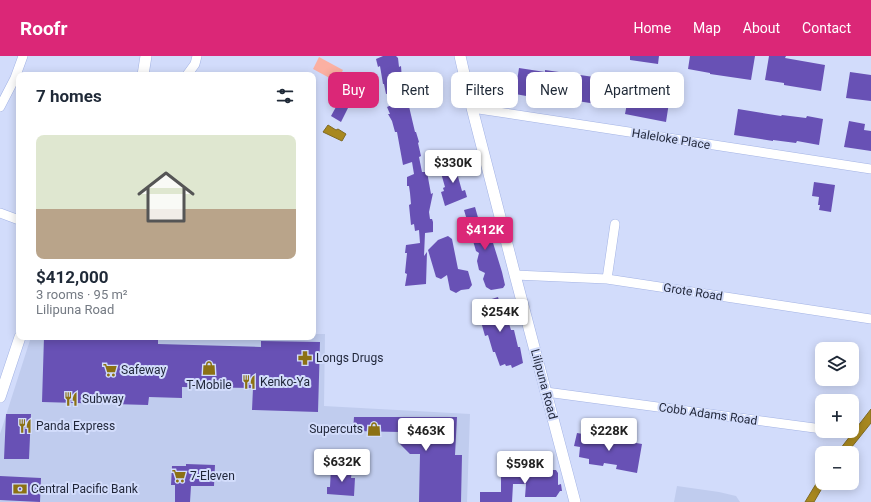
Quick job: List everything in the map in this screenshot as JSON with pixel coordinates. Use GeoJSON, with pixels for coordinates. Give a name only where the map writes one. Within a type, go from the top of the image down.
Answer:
{"type":"FeatureCollection","features":[{"type":"Feature","properties":{"kind":"street"},"geometry":{"type":"LineString","coordinates":[[17,72],[23,56]]}},
{"type":"Feature","properties":{"kind":"street"},"geometry":{"type":"LineString","coordinates":[[143,72],[146,56]]}},
{"type":"Feature","properties":{"kind":"street"},"geometry":{"type":"LineString","coordinates":[[189,72],[195,64],[197,56]]}},
{"type":"Feature","properties":{"kind":"street","name":"Lilipuna Road"},"geometry":{"type":"LineString","coordinates":[[460,56],[464,72]]}},
{"type":"Feature","properties":{"kind":"street"},"geometry":{"type":"LineString","coordinates":[[0,107],[16,75]]}},
{"type":"Feature","properties":{"kind":"street","name":"Lilipuna Road"},"geometry":{"type":"LineString","coordinates":[[472,108],[575,502]]}},
{"type":"Feature","properties":{"kind":"street","name":"Haleloke Place"},"geometry":{"type":"LineString","coordinates":[[472,108],[871,169]]}},
{"type":"Feature","properties":{"kind":"street"},"geometry":{"type":"LineString","coordinates":[[0,213],[16,219]]}},
{"type":"Feature","properties":{"kind":"street"},"geometry":{"type":"LineString","coordinates":[[607,279],[615,224]]}},
{"type":"Feature","properties":{"kind":"street","name":"Grote Road"},"geometry":{"type":"LineString","coordinates":[[515,275],[607,279],[871,319]]}},
{"type":"Feature","properties":{"kind":"street"},"geometry":{"type":"LineString","coordinates":[[0,397],[19,340]]}},
{"type":"Feature","properties":{"kind":"street","name":"Cobb Adams Road"},"geometry":{"type":"LineString","coordinates":[[546,392],[815,429]]}},
{"type":"Feature","properties":{"kind":"shaded area"},"geometry":{"type":"Polygon","coordinates":[[[319,57],[343,70],[342,72],[328,72],[328,77],[313,69],[319,57]]]}},
{"type":"Feature","properties":{"kind":"shaded area"},"geometry":{"type":"Polygon","coordinates":[[[328,125],[346,134],[342,141],[323,132],[328,125]]]}},
{"type":"Feature","properties":{"kind":"shaded area"},"geometry":{"type":"Polygon","coordinates":[[[316,334],[325,334],[324,406],[470,414],[467,502],[0,502],[0,434],[30,340],[316,340],[316,334]]]}},
{"type":"Feature","properties":{"kind":"shaded area"},"geometry":{"type":"Polygon","coordinates":[[[871,409],[871,423],[859,438],[859,425],[871,409]]]}},
{"type":"Feature","properties":{"kind":"shaded area"},"geometry":{"type":"Polygon","coordinates":[[[849,438],[859,438],[853,446],[842,446],[849,438]]]}},
{"type":"Feature","properties":{"kind":"shaded area"},"geometry":{"type":"Polygon","coordinates":[[[677,486],[736,496],[740,502],[674,502],[677,486]]]}},
{"type":"Feature","properties":{"kind":"shaded area"},"geometry":{"type":"Polygon","coordinates":[[[815,486],[815,490],[821,490],[814,502],[805,502],[815,486]]]}},
{"type":"Feature","properties":{"kind":"building"},"geometry":{"type":"Polygon","coordinates":[[[383,56],[396,56],[398,58],[399,67],[401,66],[401,72],[387,72],[387,94],[383,84],[380,66],[378,67],[376,59],[383,56]]]}},
{"type":"Feature","properties":{"kind":"building"},"geometry":{"type":"Polygon","coordinates":[[[630,56],[659,56],[658,64],[630,60],[630,56]]]}},
{"type":"Feature","properties":{"kind":"building"},"geometry":{"type":"Polygon","coordinates":[[[690,56],[755,56],[751,80],[688,69],[690,56]]]}},
{"type":"Feature","properties":{"kind":"building"},"geometry":{"type":"Polygon","coordinates":[[[769,56],[786,56],[785,58],[825,65],[821,91],[784,85],[784,83],[765,80],[769,56]]]}},
{"type":"Feature","properties":{"kind":"building"},"geometry":{"type":"Polygon","coordinates":[[[519,68],[545,72],[526,72],[526,96],[518,95],[519,68]]]}},
{"type":"Feature","properties":{"kind":"building"},"geometry":{"type":"Polygon","coordinates":[[[545,70],[559,72],[545,72],[545,70]]]}},
{"type":"Feature","properties":{"kind":"building"},"geometry":{"type":"Polygon","coordinates":[[[850,72],[871,75],[871,101],[846,98],[850,72]]]}},
{"type":"Feature","properties":{"kind":"building"},"geometry":{"type":"Polygon","coordinates":[[[582,75],[590,76],[590,103],[582,102],[582,75]]]}},
{"type":"Feature","properties":{"kind":"building"},"geometry":{"type":"Polygon","coordinates":[[[335,108],[348,108],[341,122],[331,116],[335,108]]]}},
{"type":"Feature","properties":{"kind":"building"},"geometry":{"type":"Polygon","coordinates":[[[387,108],[409,108],[419,142],[421,156],[419,157],[422,172],[427,172],[431,194],[433,193],[429,212],[430,219],[432,219],[433,222],[433,232],[425,233],[424,256],[427,252],[426,284],[405,286],[407,274],[405,273],[407,253],[405,253],[406,245],[420,243],[419,230],[415,231],[414,224],[411,225],[409,205],[411,204],[409,186],[407,186],[407,177],[414,174],[412,162],[403,165],[397,132],[395,132],[388,114],[390,114],[387,108]]]}},
{"type":"Feature","properties":{"kind":"building"},"geometry":{"type":"Polygon","coordinates":[[[626,108],[668,108],[666,122],[625,114],[626,108]]]}},
{"type":"Feature","properties":{"kind":"building"},"geometry":{"type":"Polygon","coordinates":[[[738,109],[781,116],[806,118],[807,116],[823,119],[819,145],[797,141],[796,143],[773,141],[734,135],[738,109]]]}},
{"type":"Feature","properties":{"kind":"building"},"geometry":{"type":"Polygon","coordinates":[[[849,121],[865,124],[864,130],[871,131],[871,151],[844,147],[849,121]]]}},
{"type":"Feature","properties":{"kind":"building"},"geometry":{"type":"Polygon","coordinates":[[[459,158],[462,171],[457,173],[462,191],[465,190],[467,197],[445,206],[441,192],[444,191],[443,188],[445,187],[441,173],[449,170],[447,163],[459,158]]]}},
{"type":"Feature","properties":{"kind":"building"},"geometry":{"type":"Polygon","coordinates":[[[814,182],[835,185],[831,212],[819,210],[819,197],[812,196],[814,182]]]}},
{"type":"Feature","properties":{"kind":"building"},"geometry":{"type":"Polygon","coordinates":[[[475,207],[479,221],[486,220],[502,272],[505,285],[503,288],[491,290],[486,287],[483,279],[485,273],[479,270],[477,261],[479,253],[476,251],[464,210],[475,207]]]}},
{"type":"Feature","properties":{"kind":"building"},"geometry":{"type":"Polygon","coordinates":[[[448,236],[452,239],[458,269],[468,271],[472,285],[469,289],[461,290],[456,293],[450,290],[447,275],[441,279],[436,277],[428,250],[438,240],[448,236]]]}},
{"type":"Feature","properties":{"kind":"building"},"geometry":{"type":"Polygon","coordinates":[[[498,297],[503,314],[506,314],[511,330],[514,330],[518,347],[520,347],[523,363],[512,368],[511,365],[506,366],[505,364],[500,366],[495,352],[493,352],[488,335],[485,336],[476,304],[498,297]]]}},
{"type":"Feature","properties":{"kind":"building"},"geometry":{"type":"Polygon","coordinates":[[[44,340],[158,340],[158,344],[261,347],[261,341],[320,342],[318,412],[252,410],[253,388],[182,387],[182,398],[149,397],[148,405],[42,402],[44,340]]]}},
{"type":"Feature","properties":{"kind":"building"},"geometry":{"type":"Polygon","coordinates":[[[6,414],[31,414],[29,459],[4,459],[6,414]]]}},
{"type":"Feature","properties":{"kind":"building"},"geometry":{"type":"Polygon","coordinates":[[[354,417],[457,417],[455,455],[462,455],[461,502],[419,502],[420,454],[410,454],[400,444],[400,432],[353,431],[354,417]]]}},
{"type":"Feature","properties":{"kind":"building"},"geometry":{"type":"Polygon","coordinates":[[[577,433],[642,444],[637,473],[616,469],[617,465],[604,463],[603,466],[589,464],[589,459],[579,457],[580,447],[574,446],[577,433]]]}},
{"type":"Feature","properties":{"kind":"building"},"geometry":{"type":"Polygon","coordinates":[[[186,464],[215,465],[214,486],[191,486],[190,502],[175,502],[175,485],[171,485],[172,466],[186,466],[186,464]]]}},
{"type":"Feature","properties":{"kind":"building"},"geometry":{"type":"Polygon","coordinates":[[[331,468],[352,470],[351,478],[355,478],[354,496],[327,494],[327,487],[330,487],[331,468]]]}},
{"type":"Feature","properties":{"kind":"building"},"geometry":{"type":"Polygon","coordinates":[[[504,470],[556,470],[558,473],[558,485],[561,484],[562,491],[560,491],[556,497],[525,497],[526,484],[513,484],[512,502],[480,502],[480,492],[501,492],[501,472],[504,470]]]}},
{"type":"Feature","properties":{"kind":"building","name":"Central Pacific Bank"},"geometry":{"type":"Polygon","coordinates":[[[0,476],[41,478],[40,502],[0,500],[0,476]]]}},
{"type":"Feature","properties":{"kind":"place","name":"Longs Drugs"},"geometry":{"type":"Point","coordinates":[305,358]}},
{"type":"Feature","properties":{"kind":"place","name":"T-Mobile"},"geometry":{"type":"Point","coordinates":[209,368]}},
{"type":"Feature","properties":{"kind":"place","name":"Safeway"},"geometry":{"type":"Point","coordinates":[110,370]}},
{"type":"Feature","properties":{"kind":"place","name":"Kenko-Ya"},"geometry":{"type":"Point","coordinates":[249,382]}},
{"type":"Feature","properties":{"kind":"place","name":"Subway"},"geometry":{"type":"Point","coordinates":[71,399]}},
{"type":"Feature","properties":{"kind":"place","name":"Panda Express"},"geometry":{"type":"Point","coordinates":[25,426]}},
{"type":"Feature","properties":{"kind":"place","name":"Supercuts"},"geometry":{"type":"Point","coordinates":[374,429]}},
{"type":"Feature","properties":{"kind":"place","name":"7-Eleven"},"geometry":{"type":"Point","coordinates":[179,476]}},
{"type":"Feature","properties":{"kind":"place","name":"Central Pacific Bank"},"geometry":{"type":"Point","coordinates":[20,489]}}]}
